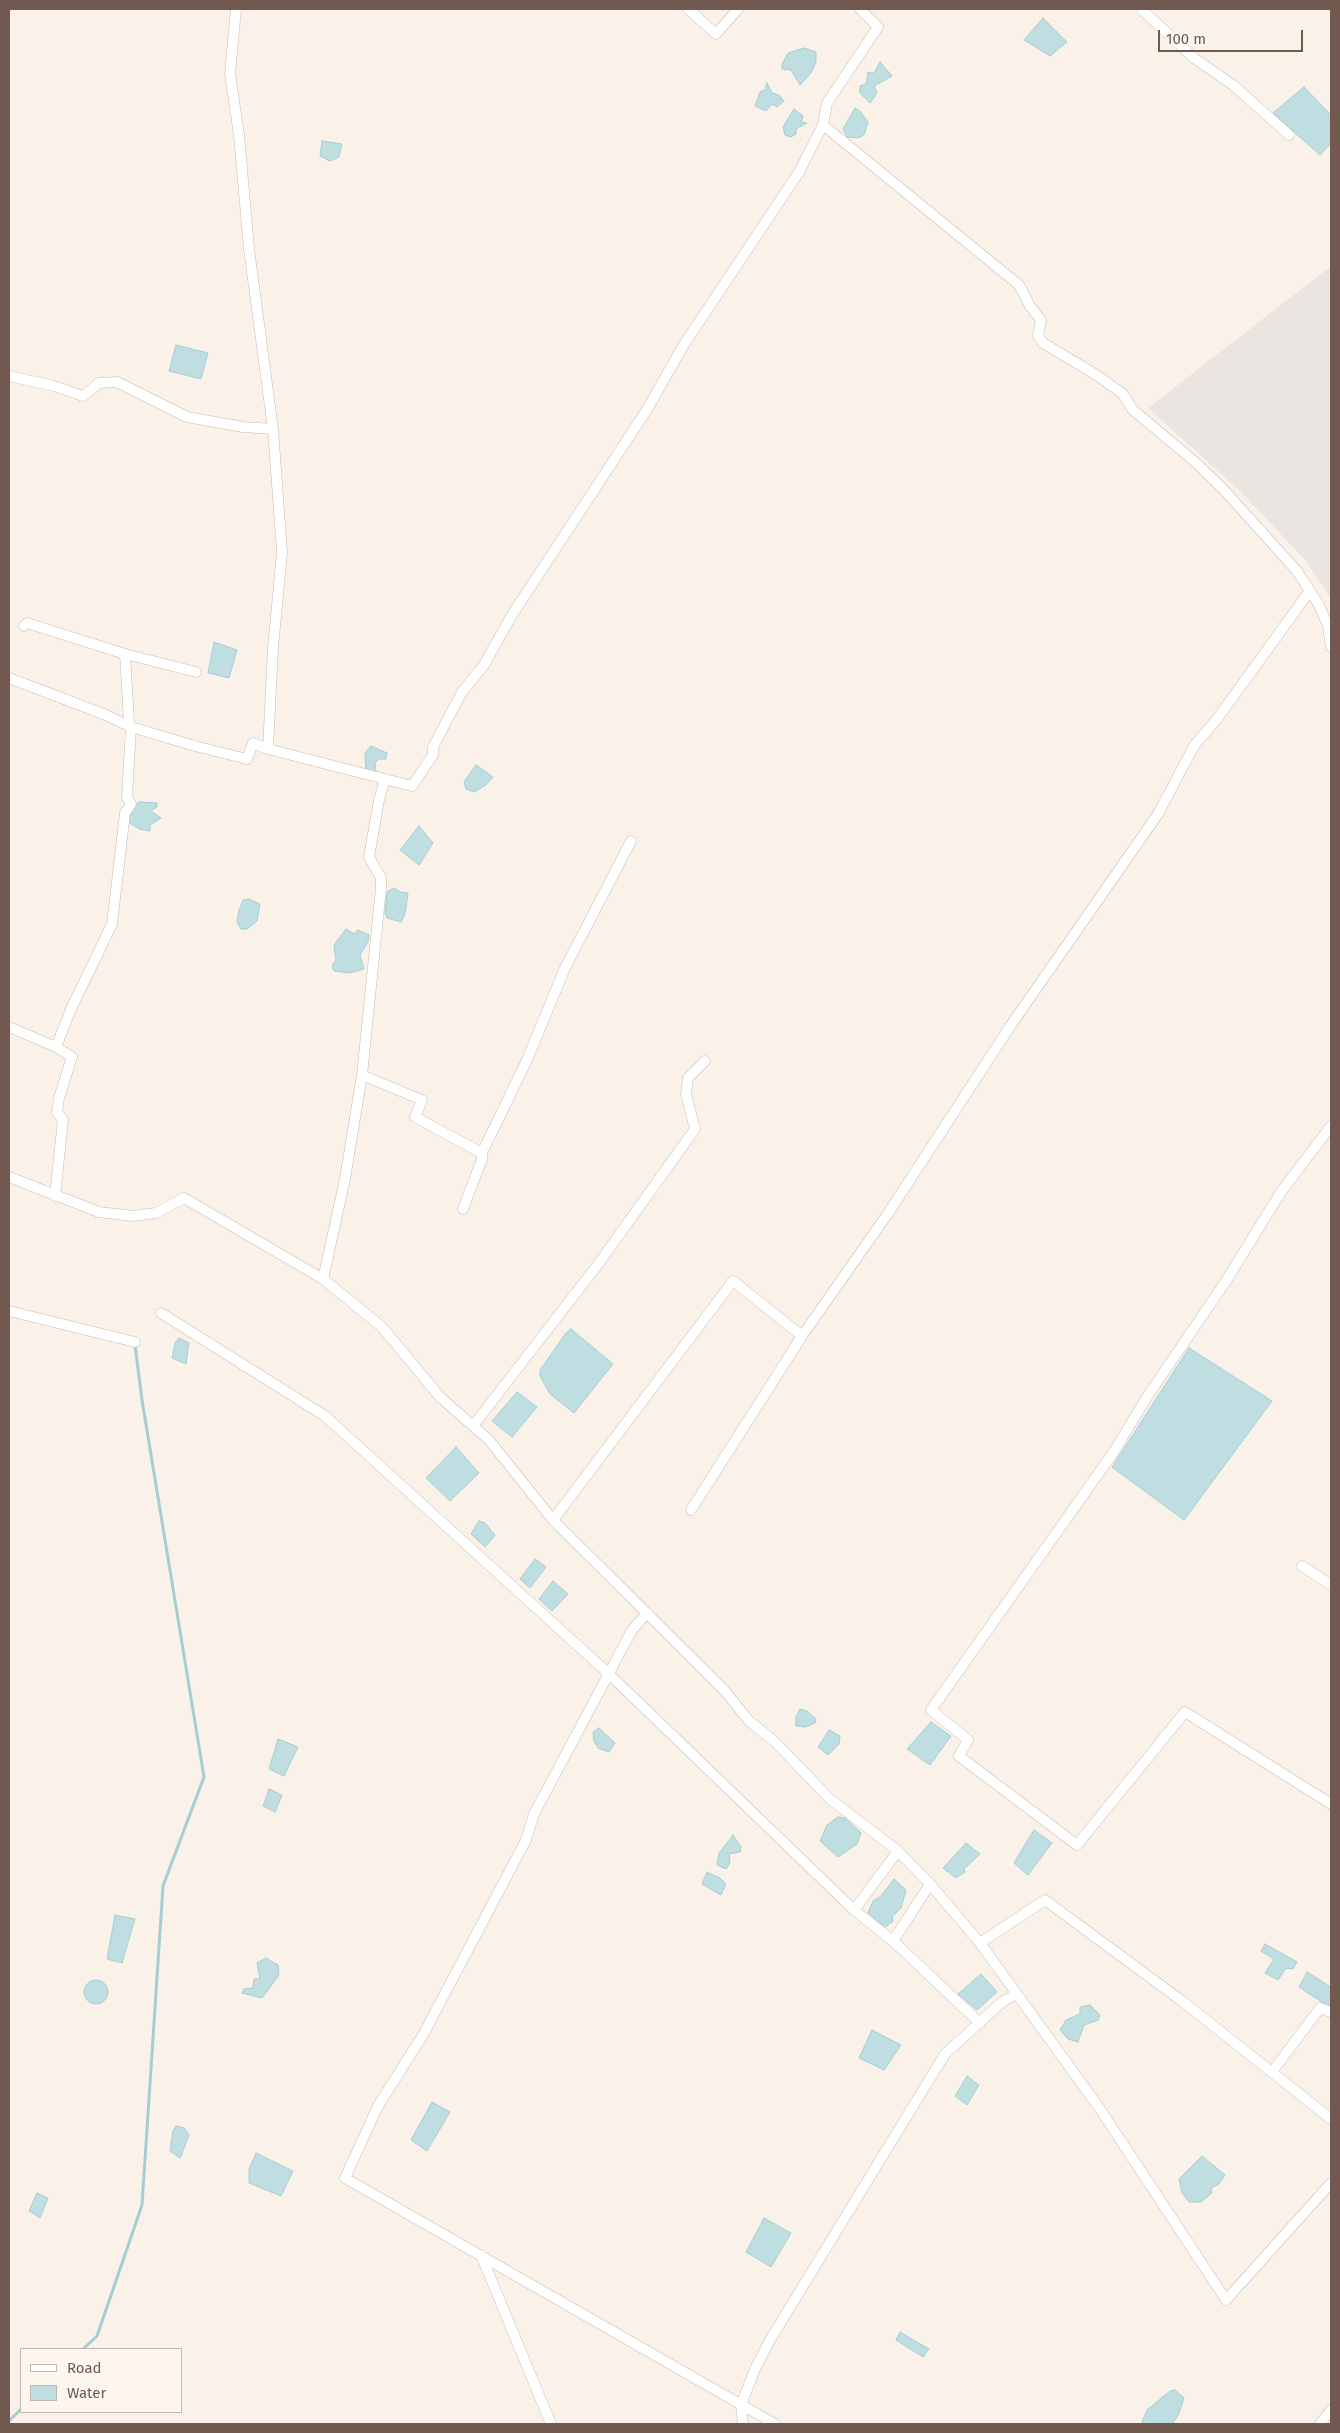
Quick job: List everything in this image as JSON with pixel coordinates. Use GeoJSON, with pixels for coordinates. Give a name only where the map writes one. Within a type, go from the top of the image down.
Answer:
{"type":"FeatureCollection","features":[{"type":"Feature","properties":{"kind":"street"},"geometry":{"type":"LineString","coordinates":[[236,9],[230,74],[239,136],[248,249],[274,429],[282,552],[273,648],[268,749]]}},
{"type":"Feature","properties":{"kind":"street"},"geometry":{"type":"LineString","coordinates":[[688,9],[716,34],[738,9]]}},
{"type":"Feature","properties":{"kind":"street"},"geometry":{"type":"LineString","coordinates":[[9,678],[106,715],[131,727],[247,759],[253,743],[268,749],[412,786],[432,755],[433,748],[462,692],[484,665],[512,615],[648,408],[683,346],[799,172],[822,125],[827,103],[878,27],[860,9]]}},
{"type":"Feature","properties":{"kind":"street"},"geometry":{"type":"LineString","coordinates":[[1140,9],[1194,58],[1232,85],[1289,135]]}},
{"type":"Feature","properties":{"kind":"street"},"geometry":{"type":"LineString","coordinates":[[822,125],[1019,285],[1030,306],[1041,320],[1038,336],[1043,343],[1098,376],[1123,394],[1133,410],[1223,489],[1297,571],[1319,605],[1328,626],[1331,647]]}},
{"type":"Feature","properties":{"kind":"street"},"geometry":{"type":"LineString","coordinates":[[9,376],[54,386],[83,396],[99,383],[116,382],[187,417],[243,428],[274,429]]}},
{"type":"Feature","properties":{"kind":"street"},"geometry":{"type":"LineString","coordinates":[[691,1510],[802,1336],[889,1212],[1011,1025],[1158,814],[1194,746],[1217,718],[1309,592]]}},
{"type":"Feature","properties":{"kind":"street"},"geometry":{"type":"LineString","coordinates":[[24,626],[27,623],[126,654],[196,672]]}},
{"type":"Feature","properties":{"kind":"street"},"geometry":{"type":"LineString","coordinates":[[56,1047],[71,1009],[112,924],[125,813],[131,804],[127,797],[131,727],[129,722],[126,654]]}},
{"type":"Feature","properties":{"kind":"street"},"geometry":{"type":"LineString","coordinates":[[323,1279],[345,1179],[362,1075],[381,888],[381,878],[369,857],[379,800],[385,779]]}},
{"type":"Feature","properties":{"kind":"street"},"geometry":{"type":"LineString","coordinates":[[462,1209],[482,1159],[482,1153],[527,1060],[565,968],[631,841]]}},
{"type":"Feature","properties":{"kind":"street"},"geometry":{"type":"LineString","coordinates":[[9,1027],[56,1047],[72,1058],[59,1098],[57,1112],[63,1120],[55,1196]]}},
{"type":"Feature","properties":{"kind":"street"},"geometry":{"type":"LineString","coordinates":[[473,1426],[599,1263],[695,1129],[686,1094],[688,1078],[705,1061]]}},
{"type":"Feature","properties":{"kind":"street"},"geometry":{"type":"LineString","coordinates":[[362,1075],[422,1100],[415,1117],[482,1153]]}},
{"type":"Feature","properties":{"kind":"street"},"geometry":{"type":"LineString","coordinates":[[1331,1126],[1281,1192],[1226,1281],[1147,1397],[1113,1453],[931,1710],[968,1740],[959,1756],[1077,1844],[1185,1712],[1331,1804]]}},
{"type":"Feature","properties":{"kind":"street"},"geometry":{"type":"LineString","coordinates":[[9,1177],[99,1212],[133,1216],[156,1213],[184,1198],[323,1279],[382,1328],[440,1397],[489,1440],[553,1520],[647,1613],[664,1633],[725,1691],[749,1721],[775,1742],[830,1799],[898,1851],[930,1884],[980,1942],[1100,2109],[1226,2300],[1331,2183]]}},
{"type":"Feature","properties":{"kind":"street"},"geometry":{"type":"LineString","coordinates":[[553,1520],[733,1281],[802,1336]]}},
{"type":"Feature","properties":{"kind":"street"},"geometry":{"type":"LineString","coordinates":[[9,1311],[135,1342]]}},
{"type":"Feature","properties":{"kind":"street"},"geometry":{"type":"LineString","coordinates":[[161,1313],[325,1416],[610,1674],[854,1910],[893,1941],[980,2023]]}},
{"type":"Feature","properties":{"kind":"street"},"geometry":{"type":"LineString","coordinates":[[1302,1566],[1331,1585]]}},
{"type":"Feature","properties":{"kind":"street"},"geometry":{"type":"LineString","coordinates":[[647,1613],[632,1630],[534,1814],[526,1840],[424,2035],[378,2106],[344,2178],[775,2424]]}},
{"type":"Feature","properties":{"kind":"street"},"geometry":{"type":"LineString","coordinates":[[854,1910],[898,1851]]}},
{"type":"Feature","properties":{"kind":"street"},"geometry":{"type":"LineString","coordinates":[[893,1941],[930,1884]]}},
{"type":"Feature","properties":{"kind":"street"},"geometry":{"type":"LineString","coordinates":[[980,1942],[1045,1900],[1182,2001],[1331,2119]]}},
{"type":"Feature","properties":{"kind":"street"},"geometry":{"type":"LineString","coordinates":[[743,2424],[741,2406],[755,2369],[770,2340],[945,2054],[1002,2002],[1016,1994]]}},
{"type":"Feature","properties":{"kind":"street"},"geometry":{"type":"LineString","coordinates":[[1272,2072],[1320,2008],[1331,2012]]}},
{"type":"Feature","properties":{"kind":"street"},"geometry":{"type":"LineString","coordinates":[[481,2255],[551,2424]]}},
{"type":"Feature","properties":{"kind":"street"},"geometry":{"type":"LineString","coordinates":[[1320,2424],[1331,2410]]}},
{"type":"Feature","properties":{"kind":"shaded area"},"geometry":{"type":"Polygon","coordinates":[[[1331,266],[1331,599],[1305,560],[1240,491],[1148,408],[1331,266]]]}},
{"type":"Feature","properties":{"kind":"water"},"geometry":{"type":"Polygon","coordinates":[[[1043,18],[1067,42],[1050,56],[1024,40],[1043,18]]]}},
{"type":"Feature","properties":{"kind":"water"},"geometry":{"type":"Polygon","coordinates":[[[804,48],[816,52],[816,62],[811,73],[800,85],[791,70],[782,69],[782,64],[788,53],[804,48]]]}},
{"type":"Feature","properties":{"kind":"water"},"geometry":{"type":"Polygon","coordinates":[[[880,62],[892,76],[874,86],[877,93],[870,103],[860,93],[860,86],[866,84],[868,72],[874,73],[880,62]]]}},
{"type":"Feature","properties":{"kind":"water"},"geometry":{"type":"Polygon","coordinates":[[[767,83],[772,93],[779,95],[784,101],[777,107],[772,104],[766,111],[755,106],[760,92],[765,90],[767,83]]]}},
{"type":"Feature","properties":{"kind":"water"},"geometry":{"type":"Polygon","coordinates":[[[1304,87],[1331,115],[1331,143],[1320,155],[1273,113],[1304,87]]]}},
{"type":"Feature","properties":{"kind":"water"},"geometry":{"type":"Polygon","coordinates":[[[855,108],[860,111],[868,122],[864,135],[858,138],[847,137],[843,129],[855,108]]]}},
{"type":"Feature","properties":{"kind":"water"},"geometry":{"type":"Polygon","coordinates":[[[794,109],[803,116],[801,122],[807,123],[796,129],[796,134],[791,137],[785,135],[783,127],[794,109]]]}},
{"type":"Feature","properties":{"kind":"water"},"geometry":{"type":"Polygon","coordinates":[[[322,141],[342,144],[339,157],[330,161],[320,156],[322,141]]]}},
{"type":"Feature","properties":{"kind":"water"},"geometry":{"type":"Polygon","coordinates":[[[176,345],[208,353],[201,379],[169,371],[176,345]]]}},
{"type":"Feature","properties":{"kind":"water"},"geometry":{"type":"Polygon","coordinates":[[[214,642],[237,650],[229,678],[208,673],[214,642]]]}},
{"type":"Feature","properties":{"kind":"water"},"geometry":{"type":"Polygon","coordinates":[[[371,746],[387,753],[386,759],[379,759],[375,763],[376,772],[366,769],[365,753],[371,746]]]}},
{"type":"Feature","properties":{"kind":"water"},"geometry":{"type":"Polygon","coordinates":[[[476,765],[493,777],[486,785],[474,792],[466,789],[464,782],[476,765]]]}},
{"type":"Feature","properties":{"kind":"water"},"geometry":{"type":"Polygon","coordinates":[[[140,802],[157,803],[157,807],[151,811],[161,818],[150,825],[150,831],[139,829],[128,822],[135,804],[140,802]]]}},
{"type":"Feature","properties":{"kind":"water"},"geometry":{"type":"Polygon","coordinates":[[[419,826],[433,843],[419,865],[400,850],[419,826]]]}},
{"type":"Feature","properties":{"kind":"water"},"geometry":{"type":"Polygon","coordinates":[[[394,888],[400,892],[408,893],[405,914],[401,922],[387,918],[385,913],[387,892],[394,888]]]}},
{"type":"Feature","properties":{"kind":"water"},"geometry":{"type":"Polygon","coordinates":[[[249,899],[260,904],[257,921],[247,929],[241,929],[237,922],[239,910],[243,900],[249,899]]]}},
{"type":"Feature","properties":{"kind":"water"},"geometry":{"type":"Polygon","coordinates":[[[346,929],[354,934],[358,930],[369,935],[368,942],[360,955],[364,969],[350,973],[334,971],[332,966],[336,960],[334,945],[346,929]]]}},
{"type":"Feature","properties":{"kind":"water"},"geometry":{"type":"Polygon","coordinates":[[[571,1329],[613,1364],[574,1413],[550,1394],[540,1376],[540,1370],[566,1333],[571,1329]]]}},
{"type":"Feature","properties":{"kind":"water"},"geometry":{"type":"Polygon","coordinates":[[[179,1338],[189,1343],[186,1364],[172,1358],[175,1343],[179,1338]]]}},
{"type":"Feature","properties":{"kind":"water"},"geometry":{"type":"Polygon","coordinates":[[[1189,1348],[1272,1401],[1184,1520],[1112,1467],[1189,1348]]]}},
{"type":"Feature","properties":{"kind":"water"},"geometry":{"type":"Polygon","coordinates":[[[517,1392],[537,1407],[512,1437],[492,1421],[517,1392]]]}},
{"type":"Feature","properties":{"kind":"water"},"geometry":{"type":"Polygon","coordinates":[[[456,1447],[479,1473],[450,1501],[426,1478],[456,1447]]]}},
{"type":"Feature","properties":{"kind":"water"},"geometry":{"type":"Polygon","coordinates":[[[479,1521],[485,1523],[495,1535],[485,1547],[471,1534],[479,1521]]]}},
{"type":"Feature","properties":{"kind":"water"},"geometry":{"type":"Polygon","coordinates":[[[535,1559],[546,1567],[530,1588],[520,1579],[535,1559]]]}},
{"type":"Feature","properties":{"kind":"water"},"geometry":{"type":"Polygon","coordinates":[[[553,1581],[568,1594],[552,1611],[539,1599],[553,1581]]]}},
{"type":"Feature","properties":{"kind":"water"},"geometry":{"type":"Polygon","coordinates":[[[800,1709],[807,1711],[816,1719],[815,1723],[805,1727],[796,1726],[796,1717],[800,1709]]]}},
{"type":"Feature","properties":{"kind":"water"},"geometry":{"type":"Polygon","coordinates":[[[931,1722],[951,1736],[930,1765],[907,1749],[931,1722]]]}},
{"type":"Feature","properties":{"kind":"water"},"geometry":{"type":"Polygon","coordinates":[[[599,1728],[615,1743],[609,1752],[598,1748],[594,1741],[593,1732],[599,1728]]]}},
{"type":"Feature","properties":{"kind":"water"},"geometry":{"type":"Polygon","coordinates":[[[829,1730],[840,1736],[839,1744],[828,1755],[818,1747],[829,1730]]]}},
{"type":"Feature","properties":{"kind":"water"},"geometry":{"type":"Polygon","coordinates":[[[278,1739],[298,1747],[284,1776],[269,1769],[278,1739]]]}},
{"type":"Feature","properties":{"kind":"water"},"geometry":{"type":"Polygon","coordinates":[[[269,1789],[282,1795],[275,1812],[263,1806],[269,1789]]]}},
{"type":"Feature","properties":{"kind":"water"},"geometry":{"type":"Polygon","coordinates":[[[838,1817],[845,1818],[861,1833],[857,1844],[838,1857],[820,1841],[827,1825],[838,1817]]]}},
{"type":"Feature","properties":{"kind":"water"},"geometry":{"type":"Polygon","coordinates":[[[1034,1830],[1052,1843],[1028,1875],[1014,1863],[1034,1830]]]}},
{"type":"Feature","properties":{"kind":"water"},"geometry":{"type":"Polygon","coordinates":[[[733,1835],[741,1847],[740,1852],[729,1854],[730,1863],[726,1869],[717,1865],[719,1853],[733,1835]]]}},
{"type":"Feature","properties":{"kind":"water"},"geometry":{"type":"Polygon","coordinates":[[[966,1843],[980,1854],[964,1869],[965,1872],[956,1878],[943,1868],[966,1843]]]}},
{"type":"Feature","properties":{"kind":"water"},"geometry":{"type":"Polygon","coordinates":[[[707,1872],[720,1878],[726,1884],[721,1895],[702,1884],[707,1872]]]}},
{"type":"Feature","properties":{"kind":"water"},"geometry":{"type":"Polygon","coordinates":[[[894,1879],[906,1890],[901,1908],[892,1917],[893,1921],[885,1927],[868,1913],[873,1901],[881,1896],[894,1879]]]}},
{"type":"Feature","properties":{"kind":"water"},"geometry":{"type":"Polygon","coordinates":[[[115,1915],[135,1919],[122,1963],[107,1959],[115,1915]]]}},
{"type":"Feature","properties":{"kind":"water"},"geometry":{"type":"Polygon","coordinates":[[[1265,1944],[1297,1962],[1293,1969],[1286,1968],[1278,1980],[1265,1973],[1274,1959],[1261,1951],[1265,1944]]]}},
{"type":"Feature","properties":{"kind":"water"},"geometry":{"type":"Polygon","coordinates":[[[266,1958],[278,1965],[279,1975],[262,1998],[242,1993],[244,1989],[253,1988],[254,1979],[260,1979],[257,1963],[266,1958]]]}},
{"type":"Feature","properties":{"kind":"water"},"geometry":{"type":"Polygon","coordinates":[[[1307,1972],[1331,1987],[1331,2008],[1299,1987],[1307,1972]]]}},
{"type":"Feature","properties":{"kind":"water"},"geometry":{"type":"Polygon","coordinates":[[[981,1974],[997,1992],[977,2010],[958,1994],[981,1974]]]}},
{"type":"Feature","properties":{"kind":"water"},"geometry":{"type":"Polygon","coordinates":[[[96,1980],[105,1983],[108,1992],[105,2001],[96,2004],[87,2001],[84,1992],[87,1983],[96,1980]]]}},
{"type":"Feature","properties":{"kind":"water"},"geometry":{"type":"Polygon","coordinates":[[[1090,2005],[1100,2015],[1098,2020],[1084,2025],[1078,2042],[1068,2039],[1060,2030],[1066,2020],[1080,2014],[1080,2007],[1090,2005]]]}},
{"type":"Feature","properties":{"kind":"water"},"geometry":{"type":"Polygon","coordinates":[[[872,2030],[901,2045],[884,2070],[859,2058],[872,2030]]]}},
{"type":"Feature","properties":{"kind":"water"},"geometry":{"type":"Polygon","coordinates":[[[967,2076],[979,2085],[967,2105],[955,2096],[967,2076]]]}},
{"type":"Feature","properties":{"kind":"water"},"geometry":{"type":"Polygon","coordinates":[[[432,2102],[450,2112],[427,2151],[411,2140],[432,2102]]]}},
{"type":"Feature","properties":{"kind":"water"},"geometry":{"type":"Polygon","coordinates":[[[176,2126],[184,2128],[189,2135],[180,2158],[170,2151],[173,2131],[176,2126]]]}},
{"type":"Feature","properties":{"kind":"water"},"geometry":{"type":"Polygon","coordinates":[[[256,2153],[293,2171],[281,2196],[249,2183],[249,2169],[256,2153]]]}},
{"type":"Feature","properties":{"kind":"water"},"geometry":{"type":"Polygon","coordinates":[[[1202,2156],[1225,2175],[1219,2184],[1211,2188],[1212,2193],[1201,2202],[1189,2202],[1182,2193],[1179,2179],[1202,2156]]]}},
{"type":"Feature","properties":{"kind":"water"},"geometry":{"type":"Polygon","coordinates":[[[37,2193],[48,2198],[40,2218],[29,2211],[37,2193]]]}},
{"type":"Feature","properties":{"kind":"water"},"geometry":{"type":"Polygon","coordinates":[[[764,2218],[791,2233],[771,2267],[746,2252],[764,2218]]]}},
{"type":"Feature","properties":{"kind":"water"},"geometry":{"type":"Polygon","coordinates":[[[900,2332],[929,2349],[923,2357],[896,2340],[900,2332]]]}},
{"type":"Feature","properties":{"kind":"water"},"geometry":{"type":"Polygon","coordinates":[[[1175,2390],[1184,2398],[1178,2416],[1172,2424],[1144,2424],[1142,2422],[1147,2410],[1170,2391],[1175,2390]]]}},
{"type":"Feature","properties":{"kind":"waterway"},"geometry":{"type":"LineString","coordinates":[[84,2348],[97,2336],[142,2205],[163,1886],[204,1777],[142,1400],[135,1345]]}},
{"type":"Feature","properties":{"kind":"waterway"},"geometry":{"type":"LineString","coordinates":[[9,2421],[20,2410]]}}]}
